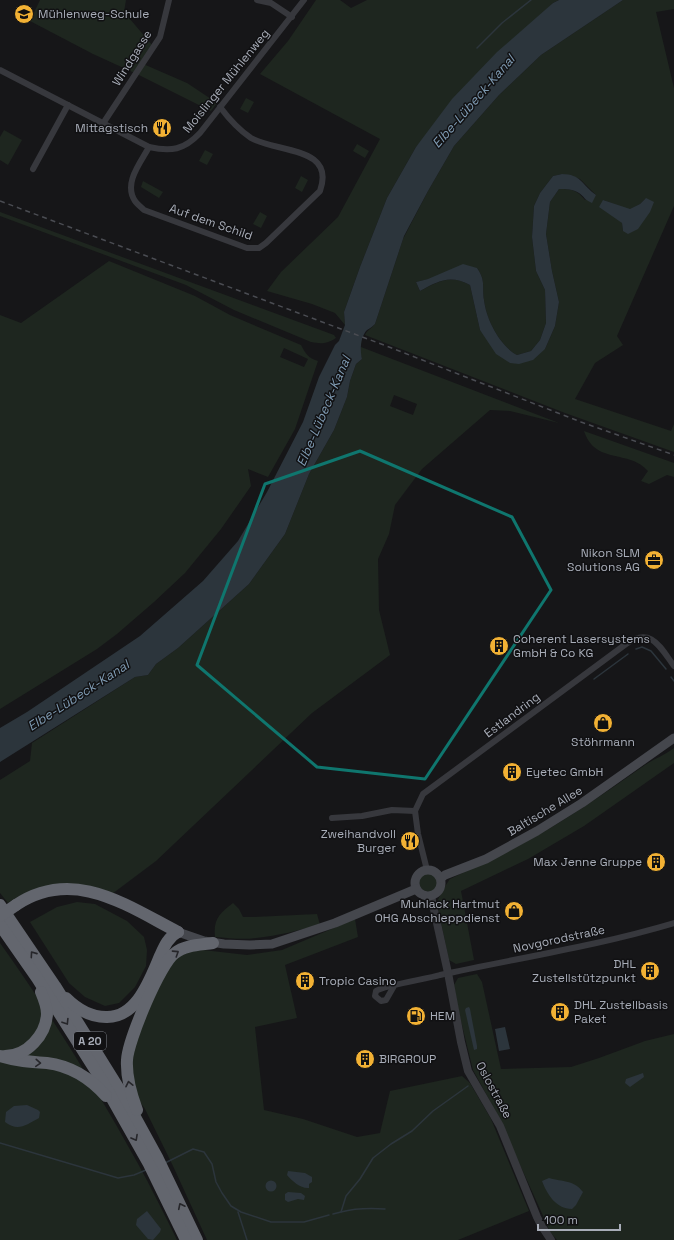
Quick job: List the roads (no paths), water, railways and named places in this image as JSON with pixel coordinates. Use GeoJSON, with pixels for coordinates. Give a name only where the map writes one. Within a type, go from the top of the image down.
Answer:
{"type":"FeatureCollection","features":[{"type":"Feature","properties":{"kind":"highway"},"geometry":{"type":"LineString","coordinates":[[0,916],[33,896],[53,891],[71,890],[91,892],[110,897],[178,932],[168,940],[142,993],[131,1007],[119,1015],[99,1017],[86,1013],[75,1006],[55,986]]}},
{"type":"Feature","properties":{"kind":"highway","name":"A 20"},"geometry":{"type":"LineString","coordinates":[[0,905],[55,986],[116,1084],[154,1162],[197,1240]]}},
{"type":"Feature","properties":{"kind":"highway","name":"A 20"},"geometry":{"type":"LineString","coordinates":[[0,925],[37,978],[154,1162]]}},
{"type":"Feature","properties":{"kind":"highway"},"geometry":{"type":"LineString","coordinates":[[154,1162],[132,1097],[128,1080],[127,1067],[129,1047],[142,1013],[163,967],[169,958],[180,949],[212,943]]}},
{"type":"Feature","properties":{"kind":"highway"},"geometry":{"type":"LineString","coordinates":[[0,1056],[15,1055],[25,1051],[34,1043],[43,1030],[46,1008],[37,978]]}},
{"type":"Feature","properties":{"kind":"highway"},"geometry":{"type":"LineString","coordinates":[[0,1056],[29,1062],[57,1065],[73,1070],[93,1082],[121,1112]]}},
{"type":"Feature","properties":{"kind":"highway","name":"A 20"},"geometry":{"type":"LineString","coordinates":[[161,1175],[186,1240]]}},
{"type":"Feature","properties":{"kind":"main road","name":"Baltische Allee"},"geometry":{"type":"LineString","coordinates":[[440,878],[486,859],[537,831],[582,803],[674,738]]}},
{"type":"Feature","properties":{"kind":"main road"},"geometry":{"type":"LineString","coordinates":[[426,870],[436,872],[440,878],[441,883],[439,890],[431,896],[422,894],[416,889],[416,878],[421,872],[426,870]]}},
{"type":"Feature","properties":{"kind":"main road"},"geometry":{"type":"LineString","coordinates":[[178,932],[212,943],[235,945],[272,944],[335,923],[416,889]]}},
{"type":"Feature","properties":{"kind":"street","name":"Windgasse"},"geometry":{"type":"LineString","coordinates":[[104,122],[160,37],[169,0]]}},
{"type":"Feature","properties":{"kind":"street"},"geometry":{"type":"LineString","coordinates":[[257,0],[271,3],[292,17]]}},
{"type":"Feature","properties":{"kind":"street","name":"Moislinger Mühlenweg"},"geometry":{"type":"LineString","coordinates":[[0,70],[104,122],[149,147],[163,150],[174,149],[183,146],[198,134],[304,0]]}},
{"type":"Feature","properties":{"kind":"street"},"geometry":{"type":"LineString","coordinates":[[33,169],[68,105]]}},
{"type":"Feature","properties":{"kind":"street","name":"Auf dem Schild"},"geometry":{"type":"LineString","coordinates":[[149,147],[131,180],[131,193],[135,201],[144,210],[247,248],[259,248],[320,191],[324,182],[323,172],[317,161],[307,155],[264,144],[251,138],[237,127],[220,107]]}},
{"type":"Feature","properties":{"kind":"street","name":"Estlandring"},"geometry":{"type":"LineString","coordinates":[[415,811],[423,794],[583,675],[637,637],[645,637],[659,645],[674,666]]}},
{"type":"Feature","properties":{"kind":"street"},"geometry":{"type":"LineString","coordinates":[[332,818],[362,816],[392,810],[415,811],[418,834],[426,870]]}},
{"type":"Feature","properties":{"kind":"street","name":"Oslostraße"},"geometry":{"type":"LineString","coordinates":[[431,896],[468,1070],[500,1126],[537,1217],[551,1240]]}},
{"type":"Feature","properties":{"kind":"street","name":"Novgorodstraße"},"geometry":{"type":"LineString","coordinates":[[394,986],[624,936],[674,923]]}},
{"type":"Feature","properties":{"kind":"water","name":"Elbe-Lübeck-Kanal"},"geometry":{"type":"Polygon","coordinates":[[[559,0],[623,0],[541,55],[499,95],[454,146],[404,236],[375,324],[367,330],[363,336],[361,348],[362,359],[356,364],[350,381],[347,397],[334,430],[309,474],[285,534],[249,584],[178,648],[156,664],[148,675],[135,677],[0,762],[0,728],[27,712],[140,636],[203,581],[238,541],[267,492],[303,422],[319,377],[335,345],[339,341],[345,325],[344,312],[387,198],[416,147],[452,99],[497,52],[553,3],[559,0]]]}},
{"type":"Feature","properties":{"kind":"water"},"geometry":{"type":"Polygon","coordinates":[[[568,174],[577,178],[596,195],[592,203],[577,192],[559,189],[550,202],[546,234],[559,302],[555,326],[545,349],[533,360],[519,364],[510,363],[496,354],[480,330],[470,285],[450,279],[433,284],[420,291],[416,282],[428,279],[463,264],[477,268],[483,280],[485,307],[491,323],[500,339],[517,355],[531,351],[540,340],[546,323],[545,290],[536,271],[532,237],[534,206],[540,193],[553,176],[568,174]]]}},
{"type":"Feature","properties":{"kind":"water"},"geometry":{"type":"Polygon","coordinates":[[[646,198],[654,202],[650,212],[638,229],[628,234],[623,231],[622,223],[599,207],[603,200],[630,209],[640,204],[646,198]]]}},
{"type":"Feature","properties":{"kind":"water"},"geometry":{"type":"Polygon","coordinates":[[[469,1007],[477,1046],[477,1049],[474,1050],[465,1010],[469,1007]]]}},
{"type":"Feature","properties":{"kind":"water"},"geometry":{"type":"Polygon","coordinates":[[[505,1027],[510,1049],[499,1051],[495,1029],[505,1027]]]}},
{"type":"Feature","properties":{"kind":"water"},"geometry":{"type":"Polygon","coordinates":[[[643,1073],[644,1077],[630,1087],[625,1083],[626,1079],[643,1073]]]}},
{"type":"Feature","properties":{"kind":"water"},"geometry":{"type":"Polygon","coordinates":[[[27,1105],[40,1112],[39,1118],[26,1125],[18,1127],[14,1127],[5,1122],[6,1112],[14,1106],[27,1105]]]}},
{"type":"Feature","properties":{"kind":"water"},"geometry":{"type":"Polygon","coordinates":[[[288,1171],[305,1173],[312,1177],[312,1182],[309,1184],[309,1188],[300,1186],[294,1182],[287,1175],[288,1171]]]}},
{"type":"Feature","properties":{"kind":"water"},"geometry":{"type":"Polygon","coordinates":[[[549,1178],[572,1183],[583,1192],[572,1209],[557,1204],[549,1196],[542,1181],[549,1178]]]}},
{"type":"Feature","properties":{"kind":"water"},"geometry":{"type":"Polygon","coordinates":[[[271,1180],[275,1182],[277,1186],[275,1190],[271,1192],[267,1190],[265,1186],[267,1182],[271,1180]]]}},
{"type":"Feature","properties":{"kind":"water"},"geometry":{"type":"Polygon","coordinates":[[[288,1192],[301,1193],[305,1196],[304,1200],[298,1199],[288,1202],[285,1200],[285,1194],[288,1192]]]}},
{"type":"Feature","properties":{"kind":"water"},"geometry":{"type":"Polygon","coordinates":[[[147,1211],[161,1229],[153,1240],[148,1239],[136,1225],[137,1219],[147,1211]]]}},
{"type":"Feature","properties":{"kind":"waterway"},"geometry":{"type":"LineString","coordinates":[[477,48],[502,23],[531,0]]}},
{"type":"Feature","properties":{"kind":"waterway"},"geometry":{"type":"LineString","coordinates":[[636,649],[642,647],[651,651],[666,669]]}},
{"type":"Feature","properties":{"kind":"waterway"},"geometry":{"type":"LineString","coordinates":[[594,679],[628,654]]}},
{"type":"Feature","properties":{"kind":"waterway"},"geometry":{"type":"LineString","coordinates":[[671,677],[674,681]]}},
{"type":"Feature","properties":{"kind":"waterway"},"geometry":{"type":"LineString","coordinates":[[333,1214],[341,1212],[346,1196],[360,1179],[373,1158],[391,1144],[412,1131],[433,1111],[468,1086]]}},
{"type":"Feature","properties":{"kind":"waterway"},"geometry":{"type":"LineString","coordinates":[[0,1143],[118,1178],[134,1175],[146,1170]]}},
{"type":"Feature","properties":{"kind":"waterway"},"geometry":{"type":"LineString","coordinates":[[165,1163],[193,1149],[204,1152],[212,1164],[216,1182],[231,1206],[241,1212],[271,1222],[304,1222],[329,1215]]}},
{"type":"Feature","properties":{"kind":"waterway"},"geometry":{"type":"LineString","coordinates":[[341,1212],[374,1208],[385,1209]]}},
{"type":"Feature","properties":{"kind":"waterway"},"geometry":{"type":"LineString","coordinates":[[238,1212],[247,1240]]}},
{"type":"Feature","properties":{"kind":"railway"},"geometry":{"type":"LineString","coordinates":[[0,201],[389,347],[581,422],[674,455]]}},
{"type":"Feature","properties":{"kind":"place","name":"Mühlenweg-Schule"},"geometry":{"type":"Point","coordinates":[24,14]}},
{"type":"Feature","properties":{"kind":"place","name":"Mittagstisch"},"geometry":{"type":"Point","coordinates":[162,128]}},
{"type":"Feature","properties":{"kind":"place","name":"Nikon SLM Solutions AG"},"geometry":{"type":"Point","coordinates":[654,560]}},
{"type":"Feature","properties":{"kind":"place","name":"Coherent Lasersystems GmbH & Co KG"},"geometry":{"type":"Point","coordinates":[499,646]}},
{"type":"Feature","properties":{"kind":"place","name":"Stöhrmann"},"geometry":{"type":"Point","coordinates":[603,723]}},
{"type":"Feature","properties":{"kind":"place","name":"Eyetec GmbH"},"geometry":{"type":"Point","coordinates":[512,772]}},
{"type":"Feature","properties":{"kind":"place","name":"Zweihandvoll Burger"},"geometry":{"type":"Point","coordinates":[410,841]}},
{"type":"Feature","properties":{"kind":"place","name":"Max Jenne Gruppe"},"geometry":{"type":"Point","coordinates":[656,862]}},
{"type":"Feature","properties":{"kind":"place","name":"Muhlack Hartmut OHG Abschleppdienst"},"geometry":{"type":"Point","coordinates":[514,911]}},
{"type":"Feature","properties":{"kind":"place","name":"DHL Zustellstützpunkt"},"geometry":{"type":"Point","coordinates":[650,971]}},
{"type":"Feature","properties":{"kind":"place","name":"Tropic Casino"},"geometry":{"type":"Point","coordinates":[305,981]}},
{"type":"Feature","properties":{"kind":"place","name":"DHL Zustellbasis Paket"},"geometry":{"type":"Point","coordinates":[560,1012]}},
{"type":"Feature","properties":{"kind":"place","name":"HEM"},"geometry":{"type":"Point","coordinates":[416,1016]}},
{"type":"Feature","properties":{"kind":"place","name":"BIRGROUP"},"geometry":{"type":"Point","coordinates":[365,1059]}}]}
